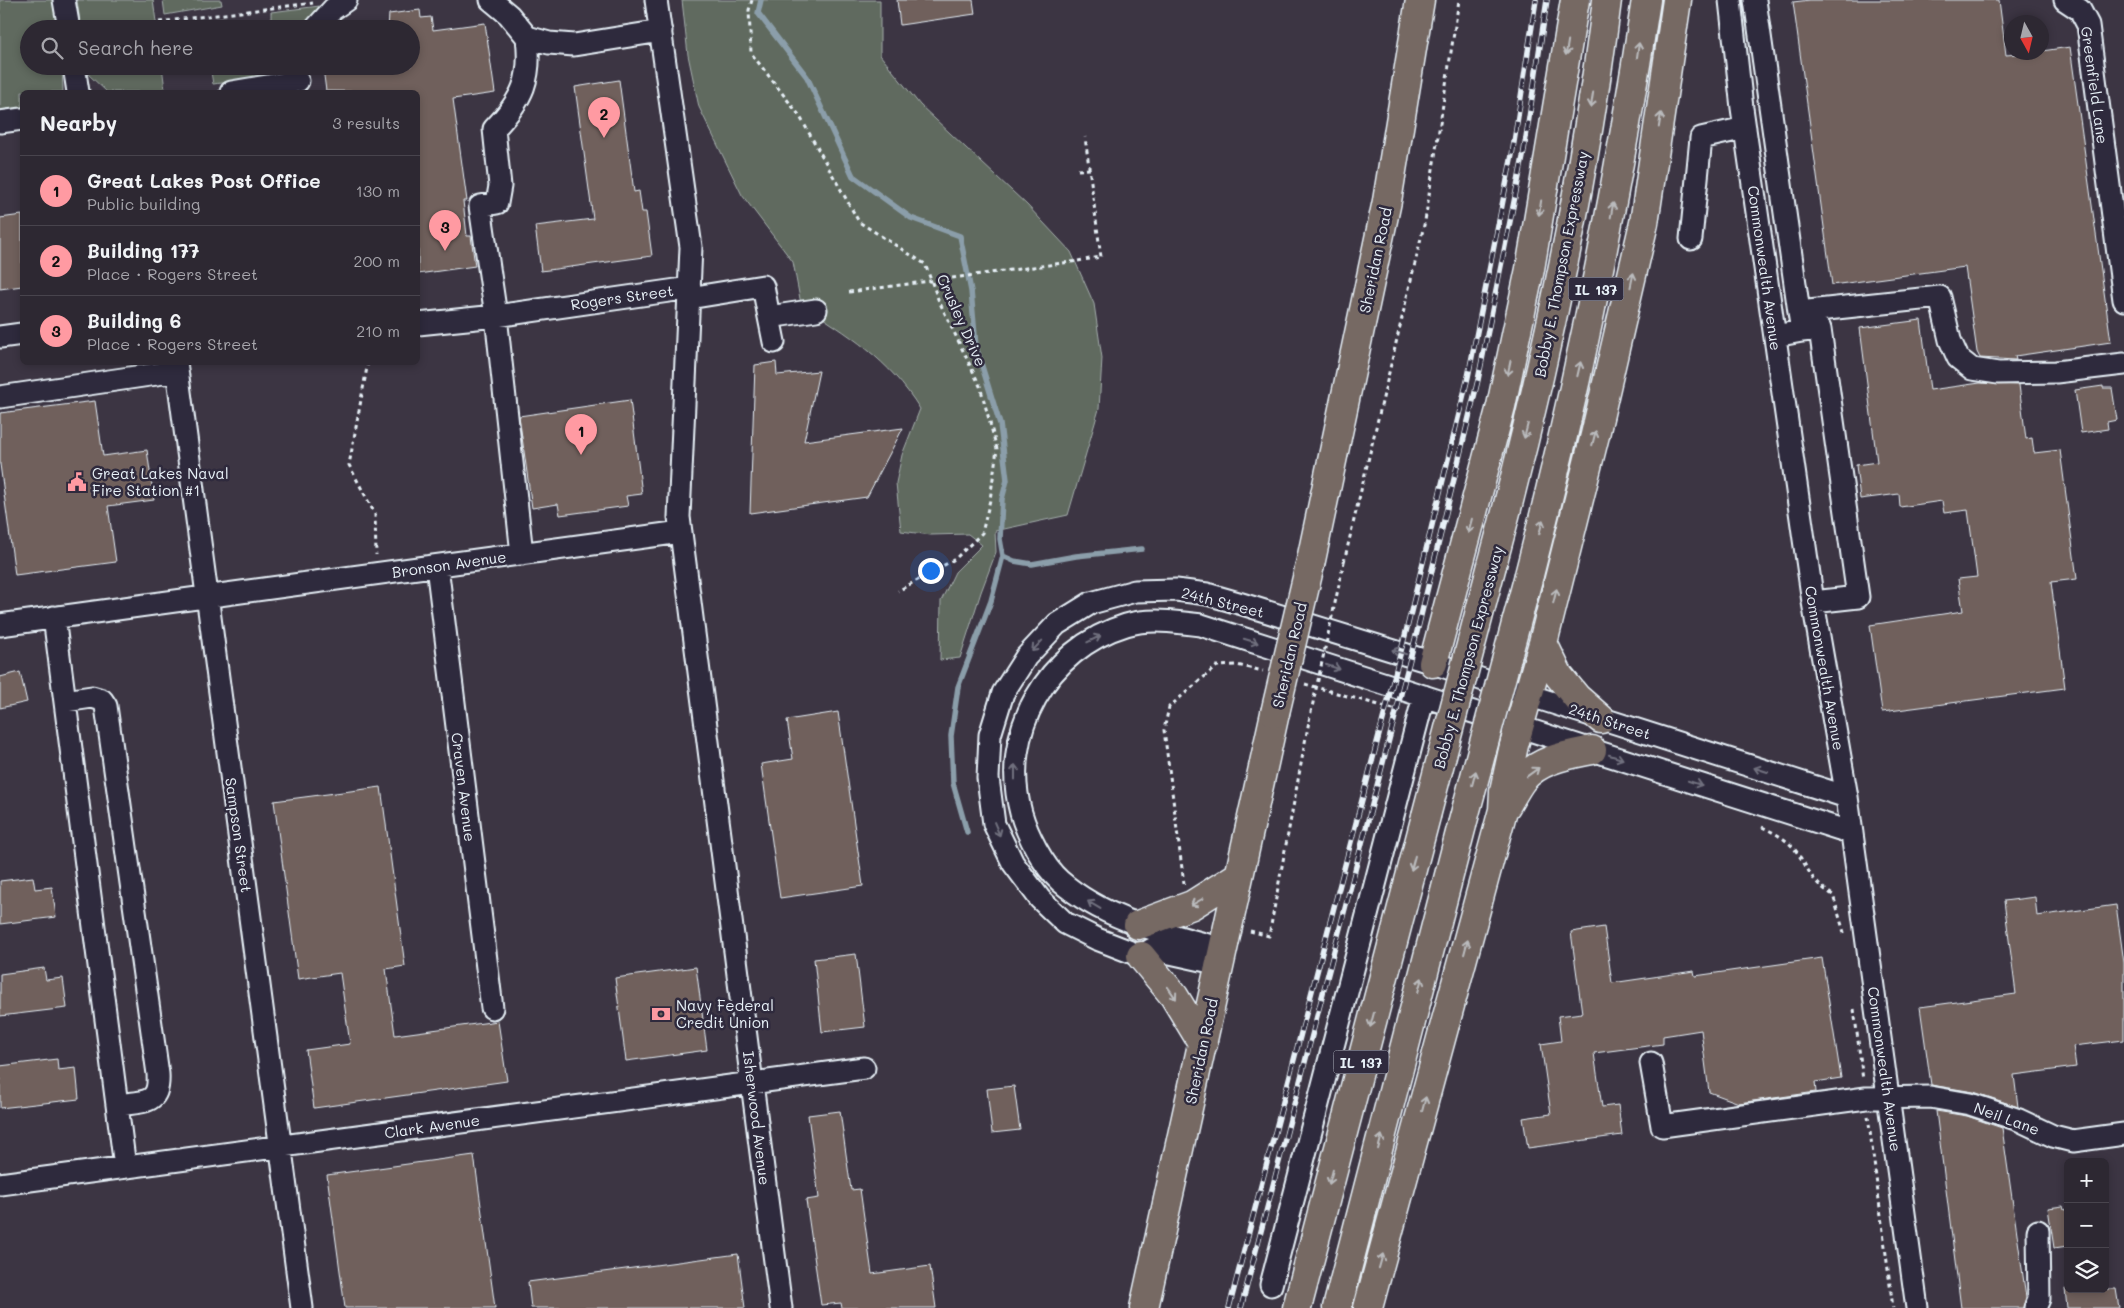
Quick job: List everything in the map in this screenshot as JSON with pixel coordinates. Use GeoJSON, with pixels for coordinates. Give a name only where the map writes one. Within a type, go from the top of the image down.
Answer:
{"type":"FeatureCollection","features":[{"type":"Feature","properties":{"kind":"main road"},"geometry":{"type":"LineString","coordinates":[[1433,663],[1501,406],[1530,269],[1575,0]]}},
{"type":"Feature","properties":{"kind":"main road","name":"Bobby E. Thompson Expressway"},"geometry":{"type":"LineString","coordinates":[[1297,1308],[1492,565],[1541,366],[1578,198],[1607,0]]}},
{"type":"Feature","properties":{"kind":"main road","name":"IL 137"},"geometry":{"type":"LineString","coordinates":[[1336,1308],[1552,484],[1600,268],[1628,118],[1646,0]]}},
{"type":"Feature","properties":{"kind":"main road"},"geometry":{"type":"LineString","coordinates":[[1368,1308],[1504,810],[1504,791],[1519,726],[1543,643],[1623,322],[1644,223],[1677,0]]}},
{"type":"Feature","properties":{"kind":"main road","name":"Sheridan Road"},"geometry":{"type":"LineString","coordinates":[[1144,1308],[1203,1044],[1238,876],[1310,565],[1387,201],[1417,4]]}},
{"type":"Feature","properties":{"kind":"main road"},"geometry":{"type":"LineString","coordinates":[[1543,643],[1558,676],[1577,698],[1601,719]]}},
{"type":"Feature","properties":{"kind":"main road"},"geometry":{"type":"LineString","coordinates":[[1504,810],[1523,779],[1540,766],[1555,757],[1592,750]]}},
{"type":"Feature","properties":{"kind":"main road"},"geometry":{"type":"LineString","coordinates":[[1138,925],[1192,905],[1238,876]]}},
{"type":"Feature","properties":{"kind":"main road"},"geometry":{"type":"LineString","coordinates":[[1141,956],[1174,996],[1203,1044]]}},
{"type":"Feature","properties":{"kind":"street"},"geometry":{"type":"LineString","coordinates":[[64,0],[67,20]]}},
{"type":"Feature","properties":{"kind":"street"},"geometry":{"type":"LineString","coordinates":[[323,20],[333,9],[346,0]]}},
{"type":"Feature","properties":{"kind":"street"},"geometry":{"type":"LineString","coordinates":[[491,0],[509,15],[527,37],[530,62],[527,80],[519,98],[494,129],[500,186],[497,203],[480,206],[496,316],[522,554]]}},
{"type":"Feature","properties":{"kind":"street","name":"Rogers Street"},"geometry":{"type":"LineString","coordinates":[[420,324],[689,293],[692,248],[656,0]]}},
{"type":"Feature","properties":{"kind":"street","name":"Commonwealth Avenue"},"geometry":{"type":"LineString","coordinates":[[1730,0],[1744,118],[1813,602],[1847,797],[1918,1308]]}},
{"type":"Feature","properties":{"kind":"street"},"geometry":{"type":"LineString","coordinates":[[1756,0],[1801,322]]}},
{"type":"Feature","properties":{"kind":"street","name":"Greenfield Lane"},"geometry":{"type":"LineString","coordinates":[[2065,0],[2080,10],[2088,25],[2120,247],[2124,300]]}},
{"type":"Feature","properties":{"kind":"street"},"geometry":{"type":"LineString","coordinates":[[527,37],[549,43],[574,45],[661,31]]}},
{"type":"Feature","properties":{"kind":"street"},"geometry":{"type":"LineString","coordinates":[[75,75],[78,90]]}},
{"type":"Feature","properties":{"kind":"street"},"geometry":{"type":"LineString","coordinates":[[242,90],[300,80]]}},
{"type":"Feature","properties":{"kind":"street"},"geometry":{"type":"LineString","coordinates":[[1691,239],[1701,138],[1770,105]]}},
{"type":"Feature","properties":{"kind":"street"},"geometry":{"type":"LineString","coordinates":[[0,122],[20,119]]}},
{"type":"Feature","properties":{"kind":"street"},"geometry":{"type":"LineString","coordinates":[[681,532],[679,517],[689,293],[762,286],[774,342]]}},
{"type":"Feature","properties":{"kind":"street"},"geometry":{"type":"LineString","coordinates":[[1775,336],[1801,322],[1940,297],[1950,340],[1958,358],[1972,369],[1998,373],[2056,372],[2124,364]]}},
{"type":"Feature","properties":{"kind":"street"},"geometry":{"type":"LineString","coordinates":[[769,317],[816,310]]}},
{"type":"Feature","properties":{"kind":"street"},"geometry":{"type":"LineString","coordinates":[[1801,322],[1820,329],[1858,598],[1813,602]]}},
{"type":"Feature","properties":{"kind":"street"},"geometry":{"type":"LineString","coordinates":[[0,336],[20,334]]}},
{"type":"Feature","properties":{"kind":"street"},"geometry":{"type":"LineString","coordinates":[[0,397],[177,367]]}},
{"type":"Feature","properties":{"kind":"street","name":"Sampson Street"},"geometry":{"type":"LineString","coordinates":[[177,367],[302,1308]]}},
{"type":"Feature","properties":{"kind":"street","name":"Bronson Avenue"},"geometry":{"type":"LineString","coordinates":[[0,625],[681,532]]}},
{"type":"Feature","properties":{"kind":"street","name":"Isherwood Avenue"},"geometry":{"type":"LineString","coordinates":[[681,532],[782,1308]]}},
{"type":"Feature","properties":{"kind":"street","name":"Craven Avenue"},"geometry":{"type":"LineString","coordinates":[[437,566],[492,1008]]}},
{"type":"Feature","properties":{"kind":"street","name":"24th Street"},"geometry":{"type":"LineString","coordinates":[[1141,956],[1097,939],[1065,923],[1040,899],[1013,863],[994,824],[988,778],[990,744],[1001,702],[1004,693],[1026,657],[1057,624],[1092,603],[1135,592],[1156,589],[1207,594],[1433,663],[1601,719],[1847,797]]}},
{"type":"Feature","properties":{"kind":"street"},"geometry":{"type":"LineString","coordinates":[[54,617],[126,1167]]}},
{"type":"Feature","properties":{"kind":"street","name":"24th Street"},"geometry":{"type":"LineString","coordinates":[[1221,956],[1110,914],[1079,896],[1058,880],[1036,848],[1024,823],[1017,798],[1015,762],[1024,720],[1041,688],[1070,655],[1087,643],[1128,625],[1174,621],[1201,625],[1852,834]]}},
{"type":"Feature","properties":{"kind":"street"},"geometry":{"type":"LineString","coordinates":[[1271,1285],[1424,696]]}},
{"type":"Feature","properties":{"kind":"street"},"geometry":{"type":"LineString","coordinates":[[65,701],[92,697],[102,700],[106,706],[158,1074],[159,1089],[155,1097],[146,1101],[118,1105]]}},
{"type":"Feature","properties":{"kind":"street"},"geometry":{"type":"LineString","coordinates":[[1141,956],[1152,949],[1221,956]]}},
{"type":"Feature","properties":{"kind":"street","name":"Neil Lane"},"geometry":{"type":"LineString","coordinates":[[1651,1063],[1662,1126],[1866,1098],[1930,1097],[1970,1104],[2019,1120],[2054,1136],[2072,1141],[2124,1134]]}},
{"type":"Feature","properties":{"kind":"street","name":"Clark Avenue"},"geometry":{"type":"LineString","coordinates":[[0,1184],[864,1068]]}},
{"type":"Feature","properties":{"kind":"street"},"geometry":{"type":"LineString","coordinates":[[2035,1308],[2039,1299],[2038,1231]]}},
{"type":"Feature","properties":{"kind":"path","name":"Crusley Drive"},"geometry":{"type":"LineString","coordinates":[[752,0],[749,10],[751,53],[799,115],[858,222],[925,264],[938,299],[980,386],[997,449],[990,500],[982,533],[955,559],[898,591]]}},
{"type":"Feature","properties":{"kind":"path"},"geometry":{"type":"LineString","coordinates":[[1269,936],[1309,721],[1344,562],[1425,221],[1459,0]]}},
{"type":"Feature","properties":{"kind":"path"},"geometry":{"type":"LineString","coordinates":[[174,20],[314,2]]}},
{"type":"Feature","properties":{"kind":"path"},"geometry":{"type":"LineString","coordinates":[[849,292],[1101,257],[1085,137]]}},
{"type":"Feature","properties":{"kind":"path"},"geometry":{"type":"LineString","coordinates":[[1078,170],[1090,169]]}},
{"type":"Feature","properties":{"kind":"path"},"geometry":{"type":"LineString","coordinates":[[367,365],[349,465],[375,514],[376,555]]}},
{"type":"Feature","properties":{"kind":"path"},"geometry":{"type":"LineString","coordinates":[[1754,823],[1778,834],[1789,844],[1796,851],[1815,883],[1833,895],[1846,945]]}},
{"type":"Feature","properties":{"kind":"path"},"geometry":{"type":"LineString","coordinates":[[1853,1003],[1893,1308]]}},
{"type":"Feature","properties":{"kind":"shaded area"},"geometry":{"type":"Polygon","coordinates":[[[0,0],[53,0],[56,20],[20,20],[20,75],[62,75],[63,90],[20,90],[20,107],[0,110],[0,0]]]}},
{"type":"Feature","properties":{"kind":"shaded area"},"geometry":{"type":"Polygon","coordinates":[[[77,0],[153,0],[156,20],[80,20],[77,0]]]}},
{"type":"Feature","properties":{"kind":"shaded area"},"geometry":{"type":"Polygon","coordinates":[[[163,0],[221,0],[222,5],[165,15],[163,0]]]}},
{"type":"Feature","properties":{"kind":"shaded area"},"geometry":{"type":"Polygon","coordinates":[[[682,0],[880,0],[880,55],[920,105],[1027,205],[1071,252],[1094,304],[1102,358],[1099,409],[1068,515],[995,531],[996,552],[960,658],[940,660],[941,601],[955,572],[982,545],[968,534],[931,535],[901,531],[896,483],[902,455],[920,409],[882,362],[851,337],[801,304],[793,262],[742,195],[699,107],[688,55],[682,0]]]}},
{"type":"Feature","properties":{"kind":"shaded area"},"geometry":{"type":"Polygon","coordinates":[[[328,5],[314,20],[271,20],[271,12],[328,5]]]}},
{"type":"Feature","properties":{"kind":"shaded area"},"geometry":{"type":"Polygon","coordinates":[[[89,75],[163,75],[165,90],[105,90],[89,75]]]}},
{"type":"Feature","properties":{"kind":"shaded area"},"geometry":{"type":"Polygon","coordinates":[[[212,75],[275,75],[265,78],[213,84],[212,75]]]}},
{"type":"Feature","properties":{"kind":"building"},"geometry":{"type":"Polygon","coordinates":[[[897,0],[973,0],[975,14],[900,25],[897,0]]]}},
{"type":"Feature","properties":{"kind":"building"},"geometry":{"type":"Polygon","coordinates":[[[1810,0],[1999,0],[2004,39],[2004,60],[2049,60],[2049,50],[2070,47],[2111,342],[2015,356],[2016,360],[1980,358],[1977,352],[1965,267],[1832,285],[1793,2],[1810,0]]]}},
{"type":"Feature","properties":{"kind":"building"},"geometry":{"type":"Polygon","coordinates":[[[420,10],[421,18],[431,17],[433,30],[485,23],[495,93],[453,99],[467,201],[463,201],[467,236],[471,236],[475,266],[420,274],[420,90],[326,90],[324,75],[420,75],[420,20],[389,20],[389,14],[420,10]]]}},
{"type":"Feature","properties":{"kind":"building"},"geometry":{"type":"Polygon","coordinates":[[[619,80],[634,192],[639,191],[642,212],[646,212],[652,256],[541,271],[535,226],[593,219],[575,87],[619,80]]]}},
{"type":"Feature","properties":{"kind":"building"},"geometry":{"type":"Polygon","coordinates":[[[20,215],[20,286],[0,289],[0,218],[20,215]]]}},
{"type":"Feature","properties":{"kind":"building"},"geometry":{"type":"Polygon","coordinates":[[[1921,320],[1930,390],[1980,383],[2019,385],[2026,439],[2032,438],[2034,453],[2060,450],[2077,579],[2051,582],[2065,688],[1882,712],[1870,625],[1963,611],[1958,579],[1977,577],[1968,510],[1944,513],[1942,501],[1900,507],[1899,494],[1860,499],[1856,465],[1877,462],[1860,328],[1921,320]]]}},
{"type":"Feature","properties":{"kind":"building"},"geometry":{"type":"Polygon","coordinates":[[[776,362],[777,375],[819,371],[804,441],[903,428],[867,497],[750,513],[755,365],[776,362]]]}},
{"type":"Feature","properties":{"kind":"building"},"geometry":{"type":"Polygon","coordinates":[[[2103,386],[2103,388],[2112,388],[2117,420],[2107,422],[2108,429],[2081,433],[2075,390],[2103,386]]]}},
{"type":"Feature","properties":{"kind":"building"},"geometry":{"type":"Polygon","coordinates":[[[630,400],[642,494],[626,496],[628,506],[560,515],[558,504],[532,508],[519,416],[630,400]]]}},
{"type":"Feature","properties":{"kind":"building","name":"Great Lakes Naval Fire Station #1"},"geometry":{"type":"Polygon","coordinates":[[[95,401],[103,456],[147,450],[154,500],[108,506],[116,562],[15,575],[0,464],[0,413],[95,401]]]}},
{"type":"Feature","properties":{"kind":"building"},"geometry":{"type":"Polygon","coordinates":[[[20,672],[27,702],[0,708],[0,677],[20,672]]]}},
{"type":"Feature","properties":{"kind":"building"},"geometry":{"type":"Polygon","coordinates":[[[838,712],[863,886],[780,898],[761,764],[793,759],[787,720],[838,712]]]}},
{"type":"Feature","properties":{"kind":"building"},"geometry":{"type":"Polygon","coordinates":[[[381,787],[405,966],[386,969],[395,1035],[498,1021],[507,1081],[314,1108],[306,1050],[350,1044],[340,973],[298,979],[274,801],[381,787]]]}},
{"type":"Feature","properties":{"kind":"building"},"geometry":{"type":"Polygon","coordinates":[[[33,877],[35,889],[52,887],[56,917],[0,924],[0,881],[33,877]]]}},
{"type":"Feature","properties":{"kind":"building"},"geometry":{"type":"Polygon","coordinates":[[[2035,897],[2037,916],[2116,905],[2124,963],[2124,1040],[2073,1046],[2076,1067],[2014,1075],[2018,1107],[1974,1092],[1931,1085],[1920,1007],[2016,994],[2004,901],[2035,897]]]}},
{"type":"Feature","properties":{"kind":"building"},"geometry":{"type":"Polygon","coordinates":[[[1604,927],[1612,983],[1694,971],[1695,976],[1822,958],[1841,1078],[1815,1082],[1816,1092],[1739,1103],[1709,1092],[1701,1030],[1663,1036],[1663,1044],[1594,1053],[1602,1107],[1618,1105],[1622,1135],[1528,1148],[1523,1118],[1551,1114],[1541,1044],[1561,1041],[1558,1016],[1582,1013],[1571,932],[1604,927]]]}},
{"type":"Feature","properties":{"kind":"building"},"geometry":{"type":"Polygon","coordinates":[[[856,954],[865,1027],[822,1032],[814,959],[856,954]]]}},
{"type":"Feature","properties":{"kind":"building","name":"Navy Federal Credit Union"},"geometry":{"type":"Polygon","coordinates":[[[696,967],[707,1050],[626,1061],[615,978],[696,967]]]}},
{"type":"Feature","properties":{"kind":"building"},"geometry":{"type":"Polygon","coordinates":[[[44,968],[46,980],[63,978],[67,1008],[0,1016],[0,974],[44,968]]]}},
{"type":"Feature","properties":{"kind":"building"},"geometry":{"type":"Polygon","coordinates":[[[57,1059],[58,1070],[76,1068],[79,1099],[0,1108],[0,1066],[57,1059]]]}},
{"type":"Feature","properties":{"kind":"building"},"geometry":{"type":"Polygon","coordinates":[[[1014,1086],[1020,1130],[992,1133],[987,1089],[1014,1086]]]}},
{"type":"Feature","properties":{"kind":"building"},"geometry":{"type":"Polygon","coordinates":[[[840,1111],[851,1190],[860,1189],[872,1274],[930,1266],[936,1308],[842,1308],[841,1303],[821,1305],[806,1200],[819,1198],[808,1115],[840,1111]]]}},
{"type":"Feature","properties":{"kind":"building"},"geometry":{"type":"Polygon","coordinates":[[[1936,1111],[1967,1116],[2002,1128],[2026,1297],[2023,1308],[1961,1308],[1936,1111]]]}},
{"type":"Feature","properties":{"kind":"building"},"geometry":{"type":"Polygon","coordinates":[[[474,1155],[495,1308],[345,1308],[327,1175],[474,1155]]]}},
{"type":"Feature","properties":{"kind":"building"},"geometry":{"type":"Polygon","coordinates":[[[2063,1206],[2064,1247],[2054,1248],[2048,1208],[2063,1206]]]}},
{"type":"Feature","properties":{"kind":"building"},"geometry":{"type":"Polygon","coordinates":[[[738,1254],[745,1308],[531,1308],[528,1282],[738,1254]]]}},
{"type":"Feature","properties":{"kind":"building"},"geometry":{"type":"Polygon","coordinates":[[[2109,1289],[2116,1289],[2119,1308],[2067,1308],[2065,1293],[2109,1293],[2109,1289]]]}},
{"type":"Feature","properties":{"kind":"waterway"},"geometry":{"type":"LineString","coordinates":[[761,0],[758,13],[807,77],[853,176],[911,218],[960,236],[971,291],[976,347],[1000,424],[1007,480],[1002,499],[1000,539],[1003,556],[991,601],[958,687],[951,736],[953,783],[967,832]]}},
{"type":"Feature","properties":{"kind":"waterway"},"geometry":{"type":"LineString","coordinates":[[1003,556],[1014,561],[1032,564],[1076,556],[1142,549]]}},
{"type":"Feature","properties":{"kind":"railway"},"geometry":{"type":"LineString","coordinates":[[1229,1308],[1407,628],[1468,377],[1512,155],[1536,0]]}},
{"type":"Feature","properties":{"kind":"railway"},"geometry":{"type":"LineString","coordinates":[[1241,1308],[1417,632],[1478,380],[1523,157],[1547,0]]}},
{"type":"Feature","properties":{"kind":"place","name":"Building 177"},"geometry":{"type":"Point","coordinates":[604,138]}},
{"type":"Feature","properties":{"kind":"place","name":"Building 6"},"geometry":{"type":"Point","coordinates":[445,251]}},
{"type":"Feature","properties":{"kind":"place","name":"Great Lakes Post Office"},"geometry":{"type":"Point","coordinates":[581,455]}},
{"type":"Feature","properties":{"kind":"place","name":"Great Lakes Naval Fire Station #1"},"geometry":{"type":"Point","coordinates":[77,482]}},
{"type":"Feature","properties":{"kind":"place","name":"Navy Federal Credit Union"},"geometry":{"type":"Point","coordinates":[661,1014]}}]}
